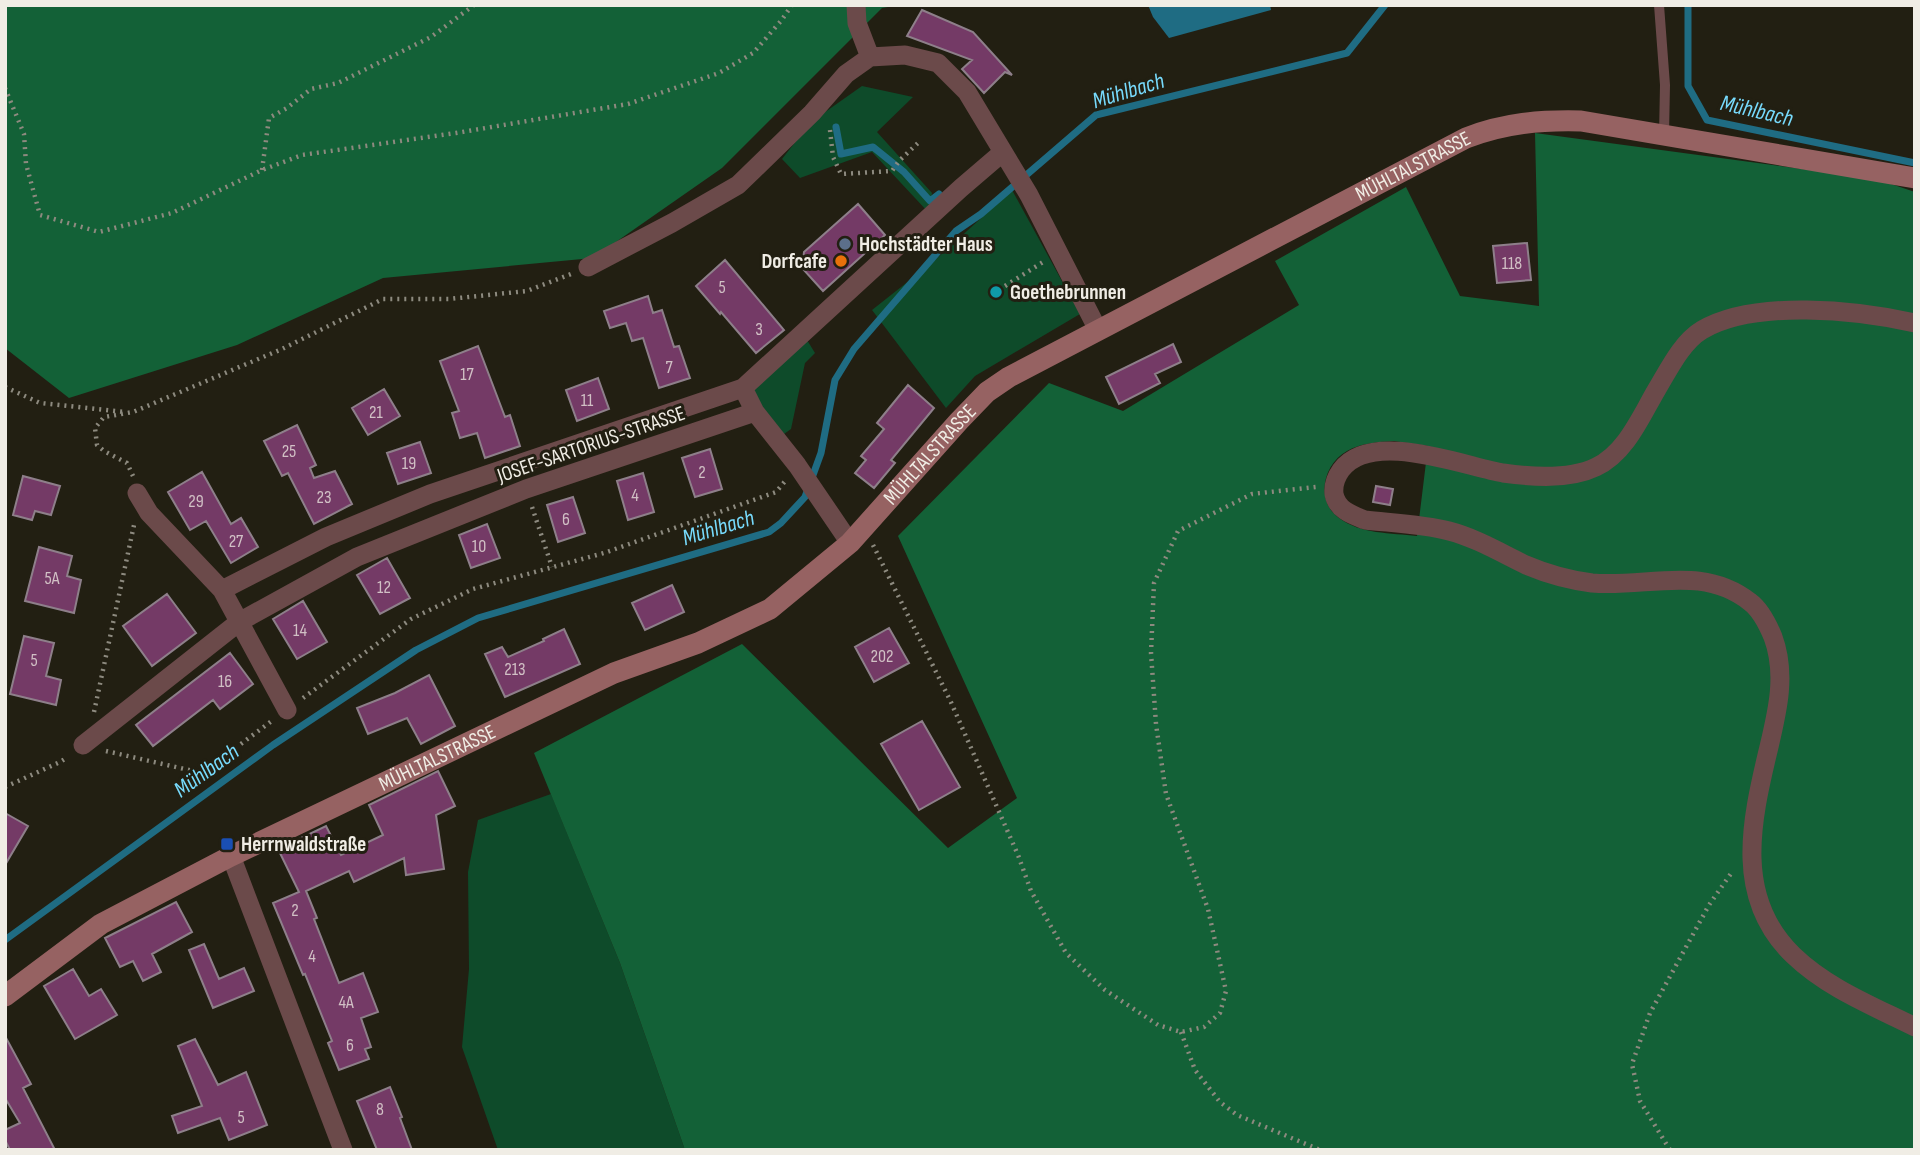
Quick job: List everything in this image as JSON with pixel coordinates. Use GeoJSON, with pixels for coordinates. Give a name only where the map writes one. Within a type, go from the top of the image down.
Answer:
{"type":"FeatureCollection","features":[{"type":"Feature","properties":{"kind":"main road","name":"MÜHLTALSTRASSE"},"geometry":{"type":"LineString","coordinates":[[5,996],[101,924],[231,856],[614,673],[698,643],[770,609],[857,536],[959,421],[987,392],[1009,377],[1466,138],[1488,129],[1520,123],[1581,121],[1915,178]]}},
{"type":"Feature","properties":{"kind":"street"},"geometry":{"type":"LineString","coordinates":[[856,5],[857,23],[870,57]]}},
{"type":"Feature","properties":{"kind":"street"},"geometry":{"type":"LineString","coordinates":[[588,267],[738,185],[812,113],[846,74],[870,57],[905,55],[938,63],[967,92],[1017,172],[1098,330]]}},
{"type":"Feature","properties":{"kind":"street","name":"JOSEF-SARTORIUS-STRASSE"},"geometry":{"type":"LineString","coordinates":[[222,590],[326,537],[430,494],[743,388],[1003,152]]}},
{"type":"Feature","properties":{"kind":"street"},"geometry":{"type":"LineString","coordinates":[[1915,323],[1883,315],[1812,310],[1759,313],[1708,328],[1691,339],[1682,351],[1642,417],[1611,458],[1595,468],[1578,473],[1561,476],[1504,473],[1419,453],[1380,452],[1365,454],[1345,464],[1334,485],[1337,503],[1352,515],[1365,520],[1449,531],[1561,578],[1594,583],[1692,579],[1732,590],[1753,603],[1767,623],[1777,648],[1780,676],[1780,703],[1761,782],[1751,846],[1756,894],[1763,913],[1776,936],[1812,971],[1833,986],[1915,1027]]}},
{"type":"Feature","properties":{"kind":"street"},"geometry":{"type":"LineString","coordinates":[[743,388],[755,412],[820,498],[857,536]]}},
{"type":"Feature","properties":{"kind":"street","name":"JOSEF-SARTORIUS-STRASSE"},"geometry":{"type":"LineString","coordinates":[[83,745],[239,622],[357,557],[526,489],[755,412]]}},
{"type":"Feature","properties":{"kind":"street"},"geometry":{"type":"LineString","coordinates":[[137,493],[149,513],[222,590],[287,710]]}},
{"type":"Feature","properties":{"kind":"street"},"geometry":{"type":"LineString","coordinates":[[430,494],[443,521]]}},
{"type":"Feature","properties":{"kind":"street"},"geometry":{"type":"LineString","coordinates":[[231,856],[343,1150]]}},
{"type":"Feature","properties":{"kind":"lane"},"geometry":{"type":"LineString","coordinates":[[1659,5],[1665,85],[1664,135]]}},
{"type":"Feature","properties":{"kind":"path"},"geometry":{"type":"LineString","coordinates":[[262,170],[269,118],[311,89],[338,83],[431,37],[474,5]]}},
{"type":"Feature","properties":{"kind":"path"},"geometry":{"type":"LineString","coordinates":[[5,88],[24,134],[26,164],[40,215],[99,232],[172,213],[262,170],[302,155],[628,104],[719,73],[753,53],[792,5]]}},
{"type":"Feature","properties":{"kind":"path"},"geometry":{"type":"LineString","coordinates":[[830,130],[833,157],[841,174],[892,171],[919,142]]}},
{"type":"Feature","properties":{"kind":"path"},"geometry":{"type":"LineString","coordinates":[[1005,286],[1058,253]]}},
{"type":"Feature","properties":{"kind":"path"},"geometry":{"type":"LineString","coordinates":[[5,787],[60,762],[83,745],[95,709],[138,506],[136,482],[127,463],[104,452],[97,445],[95,428],[104,417],[133,412],[282,349],[383,299],[449,299],[527,290],[588,267]]}},
{"type":"Feature","properties":{"kind":"path"},"geometry":{"type":"LineString","coordinates":[[5,387],[40,403],[133,412]]}},
{"type":"Feature","properties":{"kind":"path"},"geometry":{"type":"LineString","coordinates":[[83,745],[202,773],[411,619],[473,589],[604,553],[776,492],[798,468]]}},
{"type":"Feature","properties":{"kind":"path"},"geometry":{"type":"LineString","coordinates":[[857,536],[950,700],[1031,891],[1066,953],[1105,990],[1158,1025],[1181,1032],[1204,1027],[1220,1013],[1226,991],[1208,909],[1166,794],[1156,724],[1151,653],[1154,583],[1178,531],[1252,494],[1334,485]]}},
{"type":"Feature","properties":{"kind":"path"},"geometry":{"type":"LineString","coordinates":[[526,489],[552,567]]}},
{"type":"Feature","properties":{"kind":"path"},"geometry":{"type":"LineString","coordinates":[[1670,1150],[1640,1101],[1632,1064],[1650,1013],[1709,905],[1751,846]]}},
{"type":"Feature","properties":{"kind":"path"},"geometry":{"type":"LineString","coordinates":[[1181,1032],[1195,1070],[1220,1102],[1237,1115],[1320,1150]]}},
{"type":"Feature","properties":{"kind":"green space"},"geometry":{"type":"Polygon","coordinates":[[[5,5],[900,5],[882,8],[722,168],[593,258],[383,278],[237,345],[69,398],[5,348],[5,5]]]}},
{"type":"Feature","properties":{"kind":"green space"},"geometry":{"type":"Polygon","coordinates":[[[862,86],[913,97],[877,132],[932,193],[929,213],[872,152],[800,178],[782,159],[811,122],[862,86]]]}},
{"type":"Feature","properties":{"kind":"green space"},"geometry":{"type":"Polygon","coordinates":[[[1535,133],[1876,179],[1915,192],[1915,1150],[685,1150],[620,963],[534,753],[742,644],[948,848],[1017,798],[898,536],[1049,383],[1123,411],[1299,305],[1275,261],[1406,187],[1460,296],[1539,306],[1535,133]],[[1394,441],[1376,442],[1347,451],[1332,465],[1325,483],[1331,511],[1356,527],[1417,536],[1428,446],[1394,441]]]}},
{"type":"Feature","properties":{"kind":"green space"},"geometry":{"type":"Polygon","coordinates":[[[1012,190],[1080,314],[975,376],[946,408],[872,310],[934,261],[1012,190]]]}},
{"type":"Feature","properties":{"kind":"green space"},"geometry":{"type":"Polygon","coordinates":[[[807,340],[815,353],[805,363],[791,429],[784,434],[755,397],[754,386],[807,340]]]}},
{"type":"Feature","properties":{"kind":"green space"},"geometry":{"type":"Polygon","coordinates":[[[551,794],[620,963],[685,1150],[498,1150],[462,1047],[469,969],[468,872],[478,820],[551,794]]]}},
{"type":"Feature","properties":{"kind":"water"},"geometry":{"type":"Polygon","coordinates":[[[1148,5],[1270,5],[1271,10],[1169,38],[1153,17],[1148,5]]]}},
{"type":"Feature","properties":{"kind":"building"},"geometry":{"type":"Polygon","coordinates":[[[922,10],[973,32],[1012,75],[1005,72],[984,93],[962,69],[972,60],[907,36],[922,10]]]}},
{"type":"Feature","properties":{"kind":"building","name":"Hochstädter Haus"},"geometry":{"type":"Polygon","coordinates":[[[858,204],[885,235],[823,291],[802,268],[804,252],[858,204]]]}},
{"type":"Feature","properties":{"kind":"building"},"geometry":{"type":"Polygon","coordinates":[[[1527,243],[1531,280],[1497,283],[1493,246],[1527,243]]]}},
{"type":"Feature","properties":{"kind":"building"},"geometry":{"type":"Polygon","coordinates":[[[725,260],[784,330],[756,353],[696,286],[725,260]]]}},
{"type":"Feature","properties":{"kind":"building"},"geometry":{"type":"Polygon","coordinates":[[[648,296],[653,313],[662,310],[674,347],[679,346],[690,378],[659,388],[643,338],[632,341],[626,323],[610,328],[604,311],[648,296]]]}},
{"type":"Feature","properties":{"kind":"building"},"geometry":{"type":"Polygon","coordinates":[[[1173,344],[1181,362],[1155,374],[1160,383],[1119,404],[1106,377],[1173,344]]]}},
{"type":"Feature","properties":{"kind":"building"},"geometry":{"type":"Polygon","coordinates":[[[478,346],[505,417],[510,415],[520,446],[485,458],[477,433],[460,438],[452,413],[459,411],[440,361],[478,346]]]}},
{"type":"Feature","properties":{"kind":"building"},"geometry":{"type":"Polygon","coordinates":[[[598,378],[609,409],[577,421],[566,390],[598,378]]]}},
{"type":"Feature","properties":{"kind":"building"},"geometry":{"type":"Polygon","coordinates":[[[908,385],[934,408],[891,460],[895,463],[874,488],[855,473],[866,460],[861,456],[884,429],[877,423],[908,385]]]}},
{"type":"Feature","properties":{"kind":"building"},"geometry":{"type":"Polygon","coordinates":[[[384,389],[400,416],[368,435],[352,408],[384,389]]]}},
{"type":"Feature","properties":{"kind":"building"},"geometry":{"type":"Polygon","coordinates":[[[297,425],[316,465],[310,468],[314,478],[335,471],[352,504],[314,524],[288,473],[282,476],[264,441],[297,425]]]}},
{"type":"Feature","properties":{"kind":"building"},"geometry":{"type":"Polygon","coordinates":[[[420,442],[431,473],[398,484],[387,453],[420,442]]]}},
{"type":"Feature","properties":{"kind":"building"},"geometry":{"type":"Polygon","coordinates":[[[710,449],[722,489],[695,497],[682,458],[710,449]]]}},
{"type":"Feature","properties":{"kind":"building"},"geometry":{"type":"Polygon","coordinates":[[[202,472],[231,524],[241,518],[258,547],[231,563],[206,521],[190,530],[168,492],[202,472]]]}},
{"type":"Feature","properties":{"kind":"building"},"geometry":{"type":"Polygon","coordinates":[[[643,473],[654,512],[628,520],[617,481],[643,473]]]}},
{"type":"Feature","properties":{"kind":"building"},"geometry":{"type":"Polygon","coordinates":[[[23,476],[60,486],[51,515],[35,511],[32,520],[13,515],[23,476]]]}},
{"type":"Feature","properties":{"kind":"building"},"geometry":{"type":"Polygon","coordinates":[[[1376,486],[1393,489],[1390,505],[1373,502],[1376,486]]]}},
{"type":"Feature","properties":{"kind":"building"},"geometry":{"type":"Polygon","coordinates":[[[573,497],[585,533],[558,542],[547,505],[573,497]]]}},
{"type":"Feature","properties":{"kind":"building"},"geometry":{"type":"Polygon","coordinates":[[[487,524],[500,558],[471,568],[459,535],[487,524]]]}},
{"type":"Feature","properties":{"kind":"building"},"geometry":{"type":"Polygon","coordinates":[[[39,547],[72,556],[67,576],[81,580],[74,613],[25,601],[39,547]]]}},
{"type":"Feature","properties":{"kind":"building"},"geometry":{"type":"Polygon","coordinates":[[[387,558],[410,598],[380,614],[357,575],[387,558]]]}},
{"type":"Feature","properties":{"kind":"building"},"geometry":{"type":"Polygon","coordinates":[[[672,585],[684,612],[645,630],[632,603],[672,585]]]}},
{"type":"Feature","properties":{"kind":"building"},"geometry":{"type":"Polygon","coordinates":[[[167,594],[196,633],[152,666],[123,626],[167,594]]]}},
{"type":"Feature","properties":{"kind":"building"},"geometry":{"type":"Polygon","coordinates":[[[303,601],[327,642],[297,659],[273,619],[303,601]]]}},
{"type":"Feature","properties":{"kind":"building"},"geometry":{"type":"Polygon","coordinates":[[[889,628],[909,663],[874,682],[855,647],[889,628]]]}},
{"type":"Feature","properties":{"kind":"building"},"geometry":{"type":"Polygon","coordinates":[[[564,629],[580,664],[505,697],[485,654],[502,647],[508,657],[564,629]]]}},
{"type":"Feature","properties":{"kind":"building"},"geometry":{"type":"Polygon","coordinates":[[[24,636],[54,643],[46,676],[61,680],[56,705],[10,694],[24,636]]]}},
{"type":"Feature","properties":{"kind":"building"},"geometry":{"type":"Polygon","coordinates":[[[230,653],[253,684],[220,709],[213,700],[153,746],[136,725],[230,653]]]}},
{"type":"Feature","properties":{"kind":"building"},"geometry":{"type":"Polygon","coordinates":[[[429,675],[455,726],[421,744],[407,718],[368,734],[357,708],[395,693],[429,675]]]}},
{"type":"Feature","properties":{"kind":"building"},"geometry":{"type":"Polygon","coordinates":[[[922,721],[960,787],[919,810],[881,744],[922,721]]]}},
{"type":"Feature","properties":{"kind":"building"},"geometry":{"type":"Polygon","coordinates":[[[438,771],[455,806],[436,815],[444,869],[406,875],[404,858],[354,882],[349,871],[306,891],[339,983],[363,973],[378,1012],[361,1018],[371,1047],[365,1049],[369,1059],[339,1070],[328,1043],[332,1041],[273,903],[299,892],[278,849],[326,826],[341,855],[383,835],[369,805],[438,771]]]}},
{"type":"Feature","properties":{"kind":"building"},"geometry":{"type":"Polygon","coordinates":[[[5,813],[28,826],[5,865],[5,813]]]}},
{"type":"Feature","properties":{"kind":"building"},"geometry":{"type":"Polygon","coordinates":[[[176,902],[192,932],[152,954],[161,972],[143,981],[133,961],[120,967],[105,938],[176,902]]]}},
{"type":"Feature","properties":{"kind":"building"},"geometry":{"type":"Polygon","coordinates":[[[204,944],[219,979],[244,968],[254,991],[213,1008],[189,950],[204,944]]]}},
{"type":"Feature","properties":{"kind":"building"},"geometry":{"type":"Polygon","coordinates":[[[73,969],[89,996],[101,989],[117,1015],[75,1039],[44,986],[73,969]]]}},
{"type":"Feature","properties":{"kind":"building"},"geometry":{"type":"Polygon","coordinates":[[[5,1036],[31,1084],[23,1088],[55,1150],[10,1150],[5,1140],[5,1130],[20,1123],[5,1098],[5,1036]]]}},
{"type":"Feature","properties":{"kind":"building"},"geometry":{"type":"Polygon","coordinates":[[[195,1039],[218,1085],[246,1072],[267,1125],[229,1140],[220,1118],[178,1133],[172,1116],[202,1106],[178,1046],[195,1039]]]}},
{"type":"Feature","properties":{"kind":"building"},"geometry":{"type":"Polygon","coordinates":[[[390,1087],[412,1150],[377,1150],[357,1101],[390,1087]]]}},
{"type":"Feature","properties":{"kind":"waterway","name":"Mühlbach"},"geometry":{"type":"LineString","coordinates":[[5,940],[273,745],[416,650],[478,618],[769,532],[805,497],[821,453],[835,380],[854,349],[956,231],[981,214],[1096,115],[1347,53],[1385,5]]}},
{"type":"Feature","properties":{"kind":"waterway","name":"Mühlbach"},"geometry":{"type":"LineString","coordinates":[[1688,5],[1688,86],[1707,120],[1915,163]]}},
{"type":"Feature","properties":{"kind":"waterway"},"geometry":{"type":"LineString","coordinates":[[836,127],[841,154],[873,147],[904,172],[930,201],[939,194]]}},
{"type":"Feature","properties":{"kind":"place","name":"Hochstädter Haus"},"geometry":{"type":"Point","coordinates":[845,244]}},
{"type":"Feature","properties":{"kind":"place","name":"Dorfcafe"},"geometry":{"type":"Point","coordinates":[841,261]}},
{"type":"Feature","properties":{"kind":"place","name":"Goethebrunnen"},"geometry":{"type":"Point","coordinates":[996,292]}},
{"type":"Feature","properties":{"kind":"place","name":"Herrnwaldstraße"},"geometry":{"type":"Point","coordinates":[227,844]}}]}
